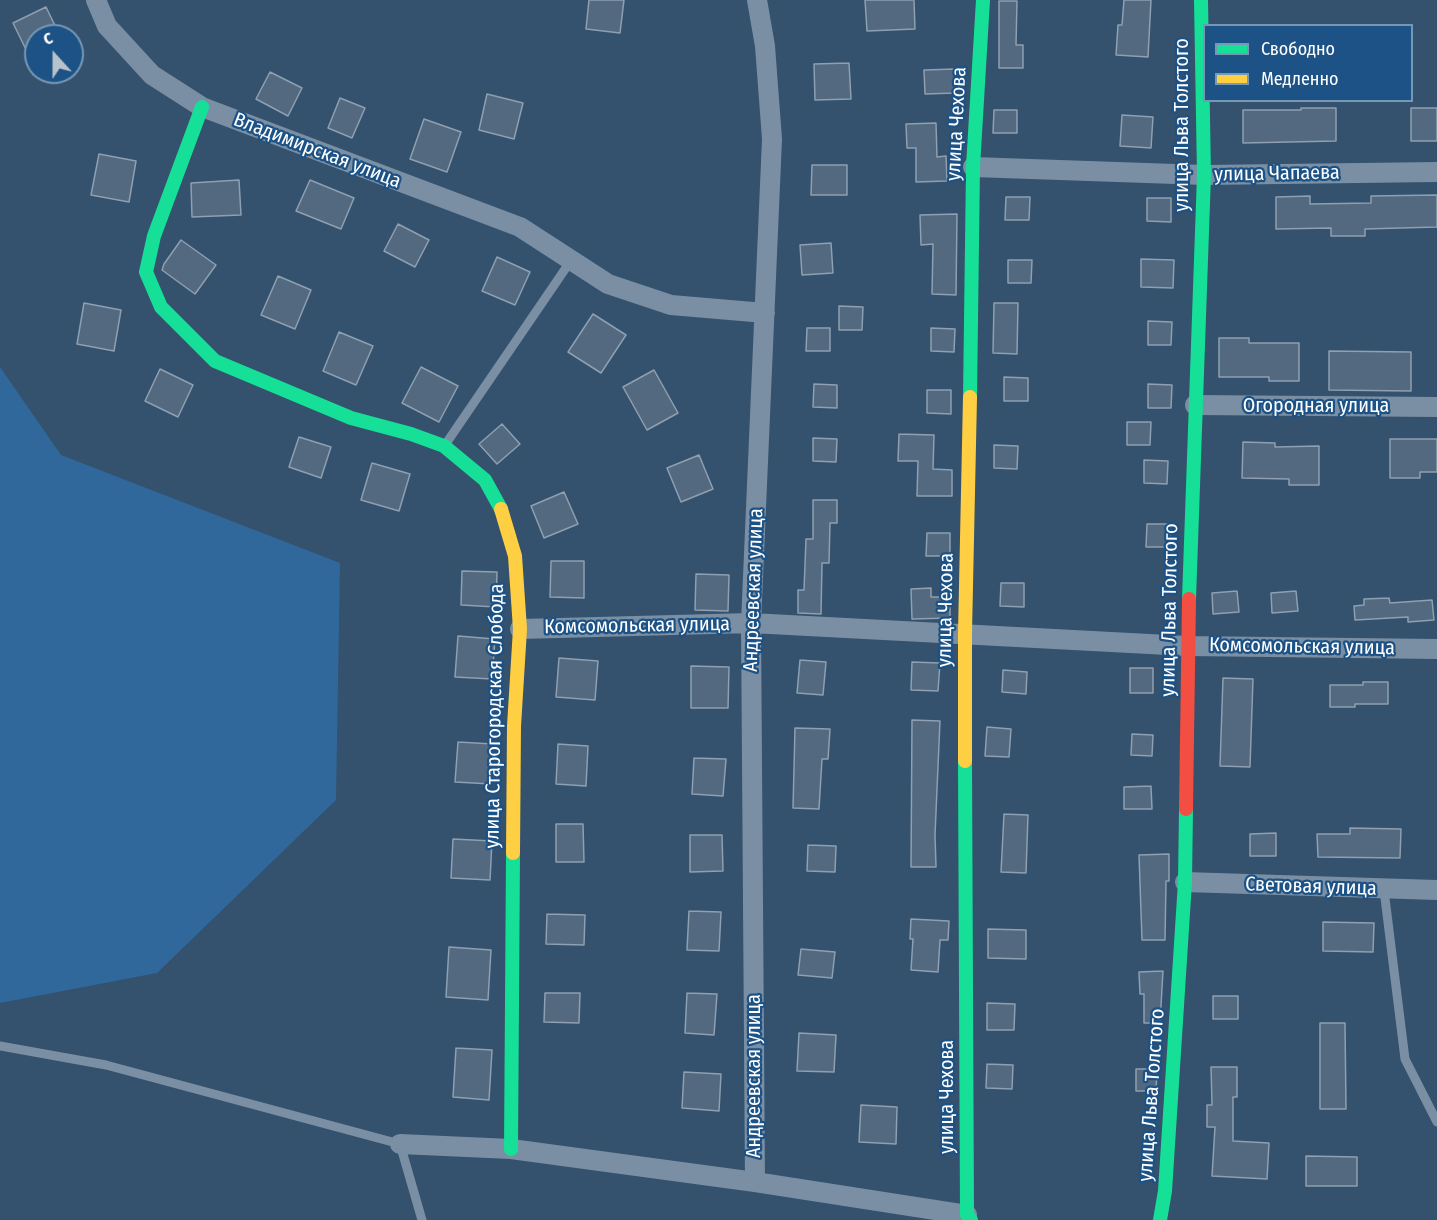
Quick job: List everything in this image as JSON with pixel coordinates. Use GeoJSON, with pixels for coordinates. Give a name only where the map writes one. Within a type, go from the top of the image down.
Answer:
{"type":"FeatureCollection","features":[{"type":"Feature","properties":{"kind":"street","name":"Владимирская улица"},"geometry":{"type":"LineString","coordinates":[[96,0],[108,26],[152,75],[202,107],[520,227],[608,284],[671,305],[765,313]]}},
{"type":"Feature","properties":{"kind":"street","name":"Андреевская улица"},"geometry":{"type":"LineString","coordinates":[[755,1182],[751,623],[772,139],[765,46],[756,0]]}},
{"type":"Feature","properties":{"kind":"street","name":"улица Чехова"},"geometry":{"type":"LineString","coordinates":[[969,1218],[964,633],[973,280],[973,167],[983,0]]}},
{"type":"Feature","properties":{"kind":"street","name":"улица Льва Толстого"},"geometry":{"type":"LineString","coordinates":[[1202,0],[1203,88]]}},
{"type":"Feature","properties":{"kind":"street","name":"улица Льва Толстого"},"geometry":{"type":"LineString","coordinates":[[1160,1220],[1165,1191],[1185,882],[1187,646],[1204,175],[1203,102]]}},
{"type":"Feature","properties":{"kind":"street","name":"улица Старогородская Слобода"},"geometry":{"type":"LineString","coordinates":[[202,107],[154,236],[146,272],[161,307],[215,361],[351,418],[411,434],[444,447],[485,480],[504,515],[516,556],[520,629],[514,726],[511,1149]]}},
{"type":"Feature","properties":{"kind":"street","name":"улица Чапаева"},"geometry":{"type":"LineString","coordinates":[[973,167],[1204,175],[1437,172]]}},
{"type":"Feature","properties":{"kind":"street","name":"Огородная улица"},"geometry":{"type":"LineString","coordinates":[[1195,405],[1437,407]]}},
{"type":"Feature","properties":{"kind":"street","name":"Комсомольская улица"},"geometry":{"type":"LineString","coordinates":[[520,629],[751,623],[1187,646],[1437,648]]}},
{"type":"Feature","properties":{"kind":"street","name":"Световая улица"},"geometry":{"type":"LineString","coordinates":[[1185,882],[1437,890]]}},
{"type":"Feature","properties":{"kind":"street"},"geometry":{"type":"LineString","coordinates":[[400,1144],[511,1149],[755,1182],[969,1218]]}},
{"type":"Feature","properties":{"kind":"lane"},"geometry":{"type":"LineString","coordinates":[[444,447],[572,259]]}},
{"type":"Feature","properties":{"kind":"lane"},"geometry":{"type":"LineString","coordinates":[[1384,890],[1405,1059],[1437,1122]]}},
{"type":"Feature","properties":{"kind":"lane"},"geometry":{"type":"LineString","coordinates":[[0,1046],[106,1065],[400,1144],[422,1220]]}},
{"type":"Feature","properties":{"kind":"shaded area"},"geometry":{"type":"Polygon","coordinates":[[[0,367],[61,455],[340,563],[336,800],[157,973],[0,1003],[0,367]]]}},
{"type":"Feature","properties":{"kind":"building"},"geometry":{"type":"Polygon","coordinates":[[[589,0],[624,0],[620,33],[586,29],[589,0]]]}},
{"type":"Feature","properties":{"kind":"building"},"geometry":{"type":"Polygon","coordinates":[[[865,0],[914,0],[915,29],[867,31],[865,0]]]}},
{"type":"Feature","properties":{"kind":"building"},"geometry":{"type":"Polygon","coordinates":[[[1124,0],[1151,0],[1148,57],[1116,55],[1118,25],[1122,25],[1124,0]]]}},
{"type":"Feature","properties":{"kind":"building"},"geometry":{"type":"Polygon","coordinates":[[[999,1],[1017,1],[1016,45],[1023,45],[1023,68],[999,68],[999,1]]]}},
{"type":"Feature","properties":{"kind":"building"},"geometry":{"type":"Polygon","coordinates":[[[46,7],[54,24],[24,24],[24,45],[13,23],[46,7]]]}},
{"type":"Feature","properties":{"kind":"building"},"geometry":{"type":"Polygon","coordinates":[[[849,63],[851,99],[815,100],[814,64],[849,63]]]}},
{"type":"Feature","properties":{"kind":"building"},"geometry":{"type":"Polygon","coordinates":[[[955,69],[955,93],[925,94],[924,70],[955,69]]]}},
{"type":"Feature","properties":{"kind":"building"},"geometry":{"type":"Polygon","coordinates":[[[270,72],[302,88],[288,116],[256,99],[270,72]]]}},
{"type":"Feature","properties":{"kind":"building"},"geometry":{"type":"Polygon","coordinates":[[[487,94],[523,103],[514,139],[479,130],[487,94]]]}},
{"type":"Feature","properties":{"kind":"building"},"geometry":{"type":"Polygon","coordinates":[[[340,98],[365,108],[352,138],[328,128],[340,98]]]}},
{"type":"Feature","properties":{"kind":"building"},"geometry":{"type":"Polygon","coordinates":[[[1301,108],[1336,108],[1336,141],[1243,143],[1243,110],[1301,110],[1301,108]]]}},
{"type":"Feature","properties":{"kind":"building"},"geometry":{"type":"Polygon","coordinates":[[[1411,108],[1437,108],[1437,141],[1411,141],[1411,108]]]}},
{"type":"Feature","properties":{"kind":"building"},"geometry":{"type":"Polygon","coordinates":[[[994,110],[1017,110],[1017,133],[993,133],[994,110]]]}},
{"type":"Feature","properties":{"kind":"building"},"geometry":{"type":"Polygon","coordinates":[[[1122,115],[1153,117],[1151,148],[1120,146],[1122,115]]]}},
{"type":"Feature","properties":{"kind":"building"},"geometry":{"type":"Polygon","coordinates":[[[424,119],[461,132],[447,172],[410,159],[424,119]]]}},
{"type":"Feature","properties":{"kind":"building"},"geometry":{"type":"Polygon","coordinates":[[[936,123],[937,157],[946,156],[947,181],[916,182],[916,148],[907,148],[906,124],[936,123]]]}},
{"type":"Feature","properties":{"kind":"building"},"geometry":{"type":"Polygon","coordinates":[[[99,154],[136,161],[129,202],[91,195],[99,154]]]}},
{"type":"Feature","properties":{"kind":"building"},"geometry":{"type":"Polygon","coordinates":[[[812,165],[847,165],[847,195],[811,195],[812,165]]]}},
{"type":"Feature","properties":{"kind":"building"},"geometry":{"type":"Polygon","coordinates":[[[239,180],[241,215],[192,217],[191,183],[239,180]]]}},
{"type":"Feature","properties":{"kind":"building"},"geometry":{"type":"Polygon","coordinates":[[[310,180],[354,198],[341,229],[296,211],[310,180]]]}},
{"type":"Feature","properties":{"kind":"building"},"geometry":{"type":"Polygon","coordinates":[[[1437,195],[1437,227],[1365,229],[1365,236],[1331,236],[1331,228],[1276,229],[1276,197],[1310,196],[1310,204],[1371,203],[1371,196],[1437,195]]]}},
{"type":"Feature","properties":{"kind":"building"},"geometry":{"type":"Polygon","coordinates":[[[1006,197],[1030,197],[1029,220],[1005,220],[1006,197]]]}},
{"type":"Feature","properties":{"kind":"building"},"geometry":{"type":"Polygon","coordinates":[[[1147,198],[1171,198],[1171,222],[1147,221],[1147,198]]]}},
{"type":"Feature","properties":{"kind":"building"},"geometry":{"type":"Polygon","coordinates":[[[957,214],[956,295],[932,294],[933,244],[921,245],[920,215],[957,214]]]}},
{"type":"Feature","properties":{"kind":"building"},"geometry":{"type":"Polygon","coordinates":[[[398,224],[429,240],[415,267],[384,251],[398,224]]]}},
{"type":"Feature","properties":{"kind":"building"},"geometry":{"type":"Polygon","coordinates":[[[181,240],[216,265],[195,294],[162,270],[181,240]]]}},
{"type":"Feature","properties":{"kind":"building"},"geometry":{"type":"Polygon","coordinates":[[[831,243],[833,273],[802,275],[800,245],[831,243]]]}},
{"type":"Feature","properties":{"kind":"building"},"geometry":{"type":"Polygon","coordinates":[[[497,257],[530,272],[515,305],[482,291],[497,257]]]}},
{"type":"Feature","properties":{"kind":"building"},"geometry":{"type":"Polygon","coordinates":[[[1141,259],[1174,260],[1173,288],[1141,287],[1141,259]]]}},
{"type":"Feature","properties":{"kind":"building"},"geometry":{"type":"Polygon","coordinates":[[[1008,260],[1032,260],[1031,283],[1008,283],[1008,260]]]}},
{"type":"Feature","properties":{"kind":"building"},"geometry":{"type":"Polygon","coordinates":[[[278,276],[311,290],[295,329],[261,315],[278,276]]]}},
{"type":"Feature","properties":{"kind":"building"},"geometry":{"type":"Polygon","coordinates":[[[84,303],[121,310],[114,351],[77,344],[84,303]]]}},
{"type":"Feature","properties":{"kind":"building"},"geometry":{"type":"Polygon","coordinates":[[[994,303],[1018,303],[1017,354],[993,353],[994,303]]]}},
{"type":"Feature","properties":{"kind":"building"},"geometry":{"type":"Polygon","coordinates":[[[839,306],[863,307],[862,330],[839,330],[839,306]]]}},
{"type":"Feature","properties":{"kind":"building"},"geometry":{"type":"Polygon","coordinates":[[[593,314],[626,335],[601,373],[568,352],[593,314]]]}},
{"type":"Feature","properties":{"kind":"building"},"geometry":{"type":"Polygon","coordinates":[[[1148,321],[1172,322],[1171,345],[1148,345],[1148,321]]]}},
{"type":"Feature","properties":{"kind":"building"},"geometry":{"type":"Polygon","coordinates":[[[807,328],[830,328],[830,351],[806,351],[807,328]]]}},
{"type":"Feature","properties":{"kind":"building"},"geometry":{"type":"Polygon","coordinates":[[[931,328],[955,329],[954,352],[931,351],[931,328]]]}},
{"type":"Feature","properties":{"kind":"building"},"geometry":{"type":"Polygon","coordinates":[[[339,332],[373,346],[356,385],[323,371],[339,332]]]}},
{"type":"Feature","properties":{"kind":"building"},"geometry":{"type":"Polygon","coordinates":[[[1219,338],[1249,338],[1249,343],[1299,343],[1299,381],[1269,381],[1269,377],[1219,377],[1219,338]]]}},
{"type":"Feature","properties":{"kind":"building"},"geometry":{"type":"Polygon","coordinates":[[[1329,351],[1411,352],[1411,391],[1329,390],[1329,351]]]}},
{"type":"Feature","properties":{"kind":"building"},"geometry":{"type":"Polygon","coordinates":[[[421,367],[458,386],[439,422],[402,403],[421,367]]]}},
{"type":"Feature","properties":{"kind":"building"},"geometry":{"type":"Polygon","coordinates":[[[160,369],[193,385],[178,417],[145,401],[160,369]]]}},
{"type":"Feature","properties":{"kind":"building"},"geometry":{"type":"Polygon","coordinates":[[[654,370],[678,413],[647,430],[623,387],[654,370]]]}},
{"type":"Feature","properties":{"kind":"building"},"geometry":{"type":"Polygon","coordinates":[[[1004,377],[1028,378],[1028,401],[1004,401],[1004,377]]]}},
{"type":"Feature","properties":{"kind":"building"},"geometry":{"type":"Polygon","coordinates":[[[814,384],[837,385],[837,408],[813,407],[814,384]]]}},
{"type":"Feature","properties":{"kind":"building"},"geometry":{"type":"Polygon","coordinates":[[[1148,384],[1172,385],[1171,408],[1148,408],[1148,384]]]}},
{"type":"Feature","properties":{"kind":"building"},"geometry":{"type":"Polygon","coordinates":[[[927,390],[951,390],[951,414],[927,413],[927,390]]]}},
{"type":"Feature","properties":{"kind":"building"},"geometry":{"type":"Polygon","coordinates":[[[1127,422],[1151,422],[1150,445],[1127,445],[1127,422]]]}},
{"type":"Feature","properties":{"kind":"building"},"geometry":{"type":"Polygon","coordinates":[[[502,424],[520,444],[497,464],[479,444],[502,424]]]}},
{"type":"Feature","properties":{"kind":"building"},"geometry":{"type":"Polygon","coordinates":[[[899,434],[934,435],[933,469],[952,470],[952,496],[917,496],[918,461],[898,461],[899,434]]]}},
{"type":"Feature","properties":{"kind":"building"},"geometry":{"type":"Polygon","coordinates":[[[299,437],[331,447],[321,478],[289,467],[299,437]]]}},
{"type":"Feature","properties":{"kind":"building"},"geometry":{"type":"Polygon","coordinates":[[[813,438],[837,439],[836,462],[813,461],[813,438]]]}},
{"type":"Feature","properties":{"kind":"building"},"geometry":{"type":"Polygon","coordinates":[[[1390,439],[1437,439],[1437,472],[1420,472],[1420,478],[1390,478],[1390,439]]]}},
{"type":"Feature","properties":{"kind":"building"},"geometry":{"type":"Polygon","coordinates":[[[1243,442],[1275,443],[1275,447],[1319,446],[1319,485],[1289,485],[1289,479],[1242,478],[1243,442]]]}},
{"type":"Feature","properties":{"kind":"building"},"geometry":{"type":"Polygon","coordinates":[[[994,445],[1018,446],[1017,469],[994,468],[994,445]]]}},
{"type":"Feature","properties":{"kind":"building"},"geometry":{"type":"Polygon","coordinates":[[[699,455],[713,489],[681,502],[667,468],[699,455]]]}},
{"type":"Feature","properties":{"kind":"building"},"geometry":{"type":"Polygon","coordinates":[[[1144,460],[1168,461],[1167,484],[1144,483],[1144,460]]]}},
{"type":"Feature","properties":{"kind":"building"},"geometry":{"type":"Polygon","coordinates":[[[372,463],[410,474],[399,511],[361,500],[372,463]]]}},
{"type":"Feature","properties":{"kind":"building"},"geometry":{"type":"Polygon","coordinates":[[[564,492],[578,524],[544,538],[531,506],[564,492]]]}},
{"type":"Feature","properties":{"kind":"building"},"geometry":{"type":"Polygon","coordinates":[[[813,500],[837,500],[837,523],[830,523],[829,563],[822,563],[821,614],[798,613],[798,590],[804,590],[806,539],[813,539],[813,500]]]}},
{"type":"Feature","properties":{"kind":"building"},"geometry":{"type":"Polygon","coordinates":[[[1147,524],[1170,524],[1170,547],[1146,547],[1147,524]]]}},
{"type":"Feature","properties":{"kind":"building"},"geometry":{"type":"Polygon","coordinates":[[[927,533],[950,533],[950,556],[926,556],[927,533]]]}},
{"type":"Feature","properties":{"kind":"building"},"geometry":{"type":"Polygon","coordinates":[[[551,561],[584,561],[584,598],[550,597],[551,561]]]}},
{"type":"Feature","properties":{"kind":"building"},"geometry":{"type":"Polygon","coordinates":[[[462,571],[497,572],[496,607],[461,605],[462,571]]]}},
{"type":"Feature","properties":{"kind":"building"},"geometry":{"type":"Polygon","coordinates":[[[696,574],[729,575],[728,611],[695,610],[696,574]]]}},
{"type":"Feature","properties":{"kind":"building"},"geometry":{"type":"Polygon","coordinates":[[[1001,583],[1024,583],[1024,607],[1000,606],[1001,583]]]}},
{"type":"Feature","properties":{"kind":"building"},"geometry":{"type":"Polygon","coordinates":[[[931,588],[931,597],[950,597],[950,618],[912,619],[911,589],[931,588]]]}},
{"type":"Feature","properties":{"kind":"building"},"geometry":{"type":"Polygon","coordinates":[[[1237,591],[1239,612],[1213,614],[1212,593],[1237,591]]]}},
{"type":"Feature","properties":{"kind":"building"},"geometry":{"type":"Polygon","coordinates":[[[1296,591],[1298,611],[1272,613],[1271,593],[1296,591]]]}},
{"type":"Feature","properties":{"kind":"building"},"geometry":{"type":"Polygon","coordinates":[[[1389,598],[1390,603],[1432,600],[1434,620],[1408,622],[1408,617],[1355,620],[1354,606],[1364,605],[1364,599],[1389,598]]]}},
{"type":"Feature","properties":{"kind":"building"},"geometry":{"type":"Polygon","coordinates":[[[458,636],[495,639],[492,679],[455,677],[458,636]]]}},
{"type":"Feature","properties":{"kind":"building"},"geometry":{"type":"Polygon","coordinates":[[[559,658],[598,661],[595,700],[556,697],[559,658]]]}},
{"type":"Feature","properties":{"kind":"building"},"geometry":{"type":"Polygon","coordinates":[[[800,660],[826,662],[823,695],[797,693],[800,660]]]}},
{"type":"Feature","properties":{"kind":"building"},"geometry":{"type":"Polygon","coordinates":[[[912,662],[940,663],[938,691],[911,690],[912,662]]]}},
{"type":"Feature","properties":{"kind":"building"},"geometry":{"type":"Polygon","coordinates":[[[691,666],[729,667],[728,708],[691,708],[691,666]]]}},
{"type":"Feature","properties":{"kind":"building"},"geometry":{"type":"Polygon","coordinates":[[[1130,668],[1153,668],[1153,693],[1130,693],[1130,668]]]}},
{"type":"Feature","properties":{"kind":"building"},"geometry":{"type":"Polygon","coordinates":[[[1003,670],[1027,672],[1026,694],[1002,692],[1003,670]]]}},
{"type":"Feature","properties":{"kind":"building"},"geometry":{"type":"Polygon","coordinates":[[[1223,678],[1253,679],[1250,767],[1220,766],[1223,678]]]}},
{"type":"Feature","properties":{"kind":"building"},"geometry":{"type":"Polygon","coordinates":[[[1363,682],[1388,682],[1388,704],[1330,707],[1330,685],[1363,685],[1363,682]]]}},
{"type":"Feature","properties":{"kind":"building"},"geometry":{"type":"Polygon","coordinates":[[[912,720],[940,721],[935,835],[936,867],[911,867],[912,720]]]}},
{"type":"Feature","properties":{"kind":"building"},"geometry":{"type":"Polygon","coordinates":[[[987,727],[1011,729],[1009,757],[985,756],[987,727]]]}},
{"type":"Feature","properties":{"kind":"building"},"geometry":{"type":"Polygon","coordinates":[[[795,728],[830,729],[828,759],[822,759],[819,809],[793,808],[795,728]]]}},
{"type":"Feature","properties":{"kind":"building"},"geometry":{"type":"Polygon","coordinates":[[[1132,734],[1153,735],[1152,756],[1131,755],[1132,734]]]}},
{"type":"Feature","properties":{"kind":"building"},"geometry":{"type":"Polygon","coordinates":[[[458,742],[493,744],[491,784],[455,782],[458,742]]]}},
{"type":"Feature","properties":{"kind":"building"},"geometry":{"type":"Polygon","coordinates":[[[558,744],[588,746],[586,786],[556,784],[558,744]]]}},
{"type":"Feature","properties":{"kind":"building"},"geometry":{"type":"Polygon","coordinates":[[[694,758],[726,759],[723,796],[692,794],[694,758]]]}},
{"type":"Feature","properties":{"kind":"building"},"geometry":{"type":"Polygon","coordinates":[[[1151,786],[1152,809],[1124,809],[1124,787],[1151,786]]]}},
{"type":"Feature","properties":{"kind":"building"},"geometry":{"type":"Polygon","coordinates":[[[1004,814],[1028,815],[1026,873],[1001,872],[1004,814]]]}},
{"type":"Feature","properties":{"kind":"building"},"geometry":{"type":"Polygon","coordinates":[[[556,824],[583,824],[584,862],[556,862],[556,824]]]}},
{"type":"Feature","properties":{"kind":"building"},"geometry":{"type":"Polygon","coordinates":[[[1350,828],[1401,829],[1400,858],[1318,857],[1317,834],[1350,834],[1350,828]]]}},
{"type":"Feature","properties":{"kind":"building"},"geometry":{"type":"Polygon","coordinates":[[[1276,833],[1276,856],[1250,856],[1250,834],[1276,833]]]}},
{"type":"Feature","properties":{"kind":"building"},"geometry":{"type":"Polygon","coordinates":[[[690,835],[722,835],[723,871],[690,872],[690,835]]]}},
{"type":"Feature","properties":{"kind":"building"},"geometry":{"type":"Polygon","coordinates":[[[453,839],[492,841],[490,880],[451,878],[453,839]]]}},
{"type":"Feature","properties":{"kind":"building"},"geometry":{"type":"Polygon","coordinates":[[[808,845],[836,846],[835,872],[807,871],[808,845]]]}},
{"type":"Feature","properties":{"kind":"building"},"geometry":{"type":"Polygon","coordinates":[[[1169,854],[1165,940],[1142,940],[1139,855],[1169,854]]]}},
{"type":"Feature","properties":{"kind":"building"},"geometry":{"type":"Polygon","coordinates":[[[689,911],[721,912],[719,951],[687,950],[689,911]]]}},
{"type":"Feature","properties":{"kind":"building"},"geometry":{"type":"Polygon","coordinates":[[[547,914],[585,915],[584,945],[546,944],[547,914]]]}},
{"type":"Feature","properties":{"kind":"building"},"geometry":{"type":"Polygon","coordinates":[[[911,919],[949,921],[948,940],[940,940],[938,972],[911,970],[913,939],[910,939],[911,919]]]}},
{"type":"Feature","properties":{"kind":"building"},"geometry":{"type":"Polygon","coordinates":[[[1323,922],[1374,923],[1373,952],[1323,951],[1323,922]]]}},
{"type":"Feature","properties":{"kind":"building"},"geometry":{"type":"Polygon","coordinates":[[[988,929],[1026,930],[1026,959],[988,958],[988,929]]]}},
{"type":"Feature","properties":{"kind":"building"},"geometry":{"type":"Polygon","coordinates":[[[449,947],[491,950],[488,1000],[446,997],[449,947]]]}},
{"type":"Feature","properties":{"kind":"building"},"geometry":{"type":"Polygon","coordinates":[[[801,949],[835,952],[832,978],[798,975],[801,949]]]}},
{"type":"Feature","properties":{"kind":"building"},"geometry":{"type":"Polygon","coordinates":[[[1163,971],[1160,1023],[1144,1023],[1144,994],[1140,994],[1139,972],[1163,971]]]}},
{"type":"Feature","properties":{"kind":"building"},"geometry":{"type":"Polygon","coordinates":[[[545,993],[580,993],[579,1023],[544,1022],[545,993]]]}},
{"type":"Feature","properties":{"kind":"building"},"geometry":{"type":"Polygon","coordinates":[[[687,993],[717,994],[714,1035],[685,1033],[687,993]]]}},
{"type":"Feature","properties":{"kind":"building"},"geometry":{"type":"Polygon","coordinates":[[[1213,996],[1238,996],[1238,1019],[1213,1019],[1213,996]]]}},
{"type":"Feature","properties":{"kind":"building"},"geometry":{"type":"Polygon","coordinates":[[[987,1003],[1015,1004],[1014,1030],[987,1030],[987,1003]]]}},
{"type":"Feature","properties":{"kind":"building"},"geometry":{"type":"Polygon","coordinates":[[[1320,1023],[1345,1023],[1346,1109],[1320,1109],[1320,1023]]]}},
{"type":"Feature","properties":{"kind":"building"},"geometry":{"type":"Polygon","coordinates":[[[799,1033],[836,1035],[834,1072],[797,1071],[799,1033]]]}},
{"type":"Feature","properties":{"kind":"building"},"geometry":{"type":"Polygon","coordinates":[[[456,1048],[492,1050],[489,1100],[453,1097],[456,1048]]]}},
{"type":"Feature","properties":{"kind":"building"},"geometry":{"type":"Polygon","coordinates":[[[987,1064],[1013,1065],[1012,1089],[986,1088],[987,1064]]]}},
{"type":"Feature","properties":{"kind":"building"},"geometry":{"type":"Polygon","coordinates":[[[1211,1067],[1237,1067],[1237,1097],[1233,1097],[1233,1141],[1269,1143],[1267,1179],[1212,1176],[1215,1127],[1207,1127],[1207,1105],[1212,1105],[1211,1067]]]}},
{"type":"Feature","properties":{"kind":"building"},"geometry":{"type":"Polygon","coordinates":[[[1136,1069],[1157,1069],[1156,1091],[1136,1091],[1136,1069]]]}},
{"type":"Feature","properties":{"kind":"building"},"geometry":{"type":"Polygon","coordinates":[[[684,1072],[721,1074],[719,1111],[682,1108],[684,1072]]]}},
{"type":"Feature","properties":{"kind":"building"},"geometry":{"type":"Polygon","coordinates":[[[861,1105],[897,1107],[896,1144],[859,1142],[861,1105]]]}},
{"type":"Feature","properties":{"kind":"building"},"geometry":{"type":"Polygon","coordinates":[[[1306,1156],[1357,1157],[1357,1186],[1306,1186],[1306,1156]]]}},
{"type":"Feature","properties":{"kind":"traffic: fast"},"geometry":{"type":"LineString","coordinates":[[970,397],[973,167],[983,0]]}},
{"type":"Feature","properties":{"kind":"traffic: fast"},"geometry":{"type":"LineString","coordinates":[[1189,599],[1204,175],[1201,0]]}},
{"type":"Feature","properties":{"kind":"traffic: fast"},"geometry":{"type":"LineString","coordinates":[[202,107],[154,236],[146,272],[161,307],[215,361],[351,418],[411,434],[444,446],[485,480],[501,509]]}},
{"type":"Feature","properties":{"kind":"traffic: fast"},"geometry":{"type":"LineString","coordinates":[[965,761],[967,1215],[971,1220]]}},
{"type":"Feature","properties":{"kind":"traffic: fast"},"geometry":{"type":"LineString","coordinates":[[1160,1220],[1165,1191],[1185,882],[1186,809]]}},
{"type":"Feature","properties":{"kind":"traffic: fast"},"geometry":{"type":"LineString","coordinates":[[511,1149],[513,853]]}},
{"type":"Feature","properties":{"kind":"traffic: slow"},"geometry":{"type":"LineString","coordinates":[[965,761],[970,397]]}},
{"type":"Feature","properties":{"kind":"traffic: slow"},"geometry":{"type":"LineString","coordinates":[[501,509],[515,556],[520,629],[514,726],[513,853]]}},
{"type":"Feature","properties":{"kind":"traffic: jam"},"geometry":{"type":"LineString","coordinates":[[1186,809],[1189,599]]}}]}
